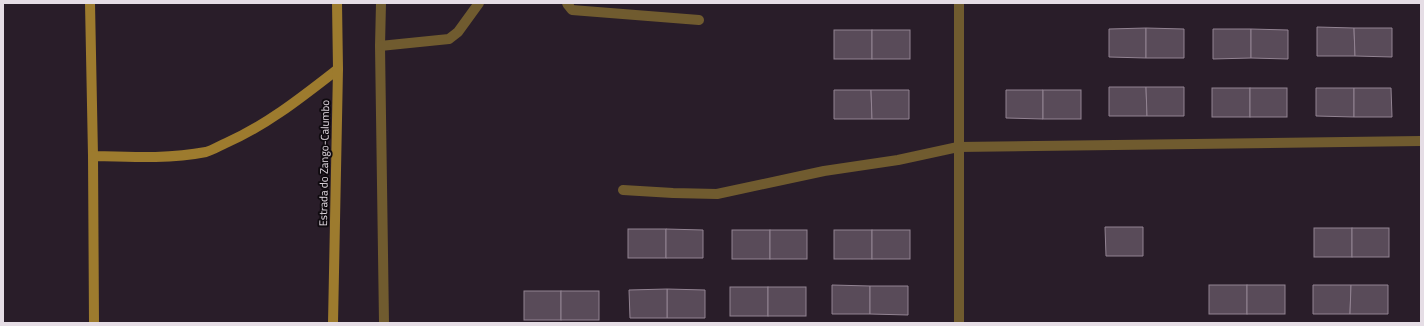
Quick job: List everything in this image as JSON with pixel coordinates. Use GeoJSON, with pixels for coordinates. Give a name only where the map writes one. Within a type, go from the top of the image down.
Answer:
{"type":"FeatureCollection","features":[{"type":"Feature","properties":{"kind":"main road"},"geometry":{"type":"LineString","coordinates":[[90,3],[94,323]]}},
{"type":"Feature","properties":{"kind":"main road","name":"Estrada do Zango-Calumbo"},"geometry":{"type":"LineString","coordinates":[[333,323],[338,69],[337,3]]}},
{"type":"Feature","properties":{"kind":"main road"},"geometry":{"type":"LineString","coordinates":[[93,156],[144,158],[208,151],[263,124],[338,69]]}},
{"type":"Feature","properties":{"kind":"street"},"geometry":{"type":"LineString","coordinates":[[381,3],[380,46],[384,323]]}},
{"type":"Feature","properties":{"kind":"street"},"geometry":{"type":"LineString","coordinates":[[380,46],[449,39],[458,32],[479,3]]}},
{"type":"Feature","properties":{"kind":"street"},"geometry":{"type":"LineString","coordinates":[[567,3],[572,10],[699,20]]}},
{"type":"Feature","properties":{"kind":"street"},"geometry":{"type":"LineString","coordinates":[[959,3],[959,323]]}},
{"type":"Feature","properties":{"kind":"street"},"geometry":{"type":"LineString","coordinates":[[623,190],[717,194],[824,171],[898,160],[958,147],[1421,141]]}},
{"type":"Feature","properties":{"kind":"building"},"geometry":{"type":"Polygon","coordinates":[[[1317,27],[1354,28],[1355,56],[1317,56],[1317,27]]]}},
{"type":"Feature","properties":{"kind":"building"},"geometry":{"type":"Polygon","coordinates":[[[1146,28],[1146,58],[1109,57],[1109,29],[1146,28]]]}},
{"type":"Feature","properties":{"kind":"building"},"geometry":{"type":"Polygon","coordinates":[[[1146,28],[1184,29],[1184,58],[1146,58],[1146,28]]]}},
{"type":"Feature","properties":{"kind":"building"},"geometry":{"type":"Polygon","coordinates":[[[1354,28],[1392,28],[1392,57],[1355,56],[1354,28]]]}},
{"type":"Feature","properties":{"kind":"building"},"geometry":{"type":"Polygon","coordinates":[[[1213,29],[1251,29],[1251,58],[1213,59],[1213,29]]]}},
{"type":"Feature","properties":{"kind":"building"},"geometry":{"type":"Polygon","coordinates":[[[1251,29],[1288,30],[1288,59],[1251,58],[1251,29]]]}},
{"type":"Feature","properties":{"kind":"building"},"geometry":{"type":"Polygon","coordinates":[[[834,30],[872,30],[872,59],[834,59],[834,30]]]}},
{"type":"Feature","properties":{"kind":"building"},"geometry":{"type":"Polygon","coordinates":[[[872,30],[910,30],[910,59],[872,59],[872,30]]]}},
{"type":"Feature","properties":{"kind":"building"},"geometry":{"type":"Polygon","coordinates":[[[1109,87],[1146,87],[1147,116],[1109,116],[1109,87]]]}},
{"type":"Feature","properties":{"kind":"building"},"geometry":{"type":"Polygon","coordinates":[[[1146,87],[1184,87],[1184,116],[1147,116],[1146,87]]]}},
{"type":"Feature","properties":{"kind":"building"},"geometry":{"type":"Polygon","coordinates":[[[1212,88],[1250,88],[1250,117],[1212,117],[1212,88]]]}},
{"type":"Feature","properties":{"kind":"building"},"geometry":{"type":"Polygon","coordinates":[[[1250,88],[1287,88],[1287,117],[1250,117],[1250,88]]]}},
{"type":"Feature","properties":{"kind":"building"},"geometry":{"type":"Polygon","coordinates":[[[1316,88],[1354,88],[1354,117],[1316,116],[1316,88]]]}},
{"type":"Feature","properties":{"kind":"building"},"geometry":{"type":"Polygon","coordinates":[[[1354,88],[1391,88],[1392,117],[1354,117],[1354,88]]]}},
{"type":"Feature","properties":{"kind":"building"},"geometry":{"type":"Polygon","coordinates":[[[834,90],[871,90],[872,119],[834,119],[834,90]]]}},
{"type":"Feature","properties":{"kind":"building"},"geometry":{"type":"Polygon","coordinates":[[[871,90],[909,90],[909,119],[872,119],[871,90]]]}},
{"type":"Feature","properties":{"kind":"building"},"geometry":{"type":"Polygon","coordinates":[[[1006,90],[1043,90],[1043,119],[1006,118],[1006,90]]]}},
{"type":"Feature","properties":{"kind":"building"},"geometry":{"type":"Polygon","coordinates":[[[1043,90],[1081,90],[1081,119],[1043,119],[1043,90]]]}},
{"type":"Feature","properties":{"kind":"building"},"geometry":{"type":"Polygon","coordinates":[[[1105,227],[1143,227],[1143,256],[1106,256],[1105,227]]]}},
{"type":"Feature","properties":{"kind":"building"},"geometry":{"type":"Polygon","coordinates":[[[1314,228],[1352,228],[1352,257],[1314,257],[1314,228]]]}},
{"type":"Feature","properties":{"kind":"building"},"geometry":{"type":"Polygon","coordinates":[[[1352,228],[1389,228],[1389,257],[1352,257],[1352,228]]]}},
{"type":"Feature","properties":{"kind":"building"},"geometry":{"type":"Polygon","coordinates":[[[628,229],[666,229],[666,258],[628,258],[628,229]]]}},
{"type":"Feature","properties":{"kind":"building"},"geometry":{"type":"Polygon","coordinates":[[[666,229],[703,230],[703,258],[666,258],[666,229]]]}},
{"type":"Feature","properties":{"kind":"building"},"geometry":{"type":"Polygon","coordinates":[[[732,230],[770,230],[770,259],[732,259],[732,230]]]}},
{"type":"Feature","properties":{"kind":"building"},"geometry":{"type":"Polygon","coordinates":[[[770,230],[807,230],[807,259],[770,259],[770,230]]]}},
{"type":"Feature","properties":{"kind":"building"},"geometry":{"type":"Polygon","coordinates":[[[834,230],[872,230],[872,259],[834,259],[834,230]]]}},
{"type":"Feature","properties":{"kind":"building"},"geometry":{"type":"Polygon","coordinates":[[[872,230],[910,230],[910,259],[872,259],[872,230]]]}},
{"type":"Feature","properties":{"kind":"building"},"geometry":{"type":"Polygon","coordinates":[[[832,285],[870,286],[870,314],[832,314],[832,285]]]}},
{"type":"Feature","properties":{"kind":"building"},"geometry":{"type":"Polygon","coordinates":[[[1209,285],[1247,285],[1247,314],[1209,314],[1209,285]]]}},
{"type":"Feature","properties":{"kind":"building"},"geometry":{"type":"Polygon","coordinates":[[[1247,285],[1285,285],[1285,314],[1247,314],[1247,285]]]}},
{"type":"Feature","properties":{"kind":"building"},"geometry":{"type":"Polygon","coordinates":[[[1313,285],[1351,285],[1350,314],[1313,314],[1313,285]]]}},
{"type":"Feature","properties":{"kind":"building"},"geometry":{"type":"Polygon","coordinates":[[[1351,285],[1388,285],[1388,314],[1350,314],[1351,285]]]}},
{"type":"Feature","properties":{"kind":"building"},"geometry":{"type":"Polygon","coordinates":[[[870,286],[908,286],[908,315],[870,314],[870,286]]]}},
{"type":"Feature","properties":{"kind":"building"},"geometry":{"type":"Polygon","coordinates":[[[730,287],[768,287],[768,316],[730,316],[730,287]]]}},
{"type":"Feature","properties":{"kind":"building"},"geometry":{"type":"Polygon","coordinates":[[[768,287],[806,287],[806,316],[768,316],[768,287]]]}},
{"type":"Feature","properties":{"kind":"building"},"geometry":{"type":"Polygon","coordinates":[[[667,289],[705,290],[705,318],[667,318],[667,289]]]}},
{"type":"Feature","properties":{"kind":"building"},"geometry":{"type":"Polygon","coordinates":[[[667,289],[667,318],[630,318],[629,290],[667,289]]]}},
{"type":"Feature","properties":{"kind":"building"},"geometry":{"type":"Polygon","coordinates":[[[524,291],[561,291],[561,320],[524,320],[524,291]]]}},
{"type":"Feature","properties":{"kind":"building"},"geometry":{"type":"Polygon","coordinates":[[[561,291],[599,291],[599,320],[561,320],[561,291]]]}}]}
